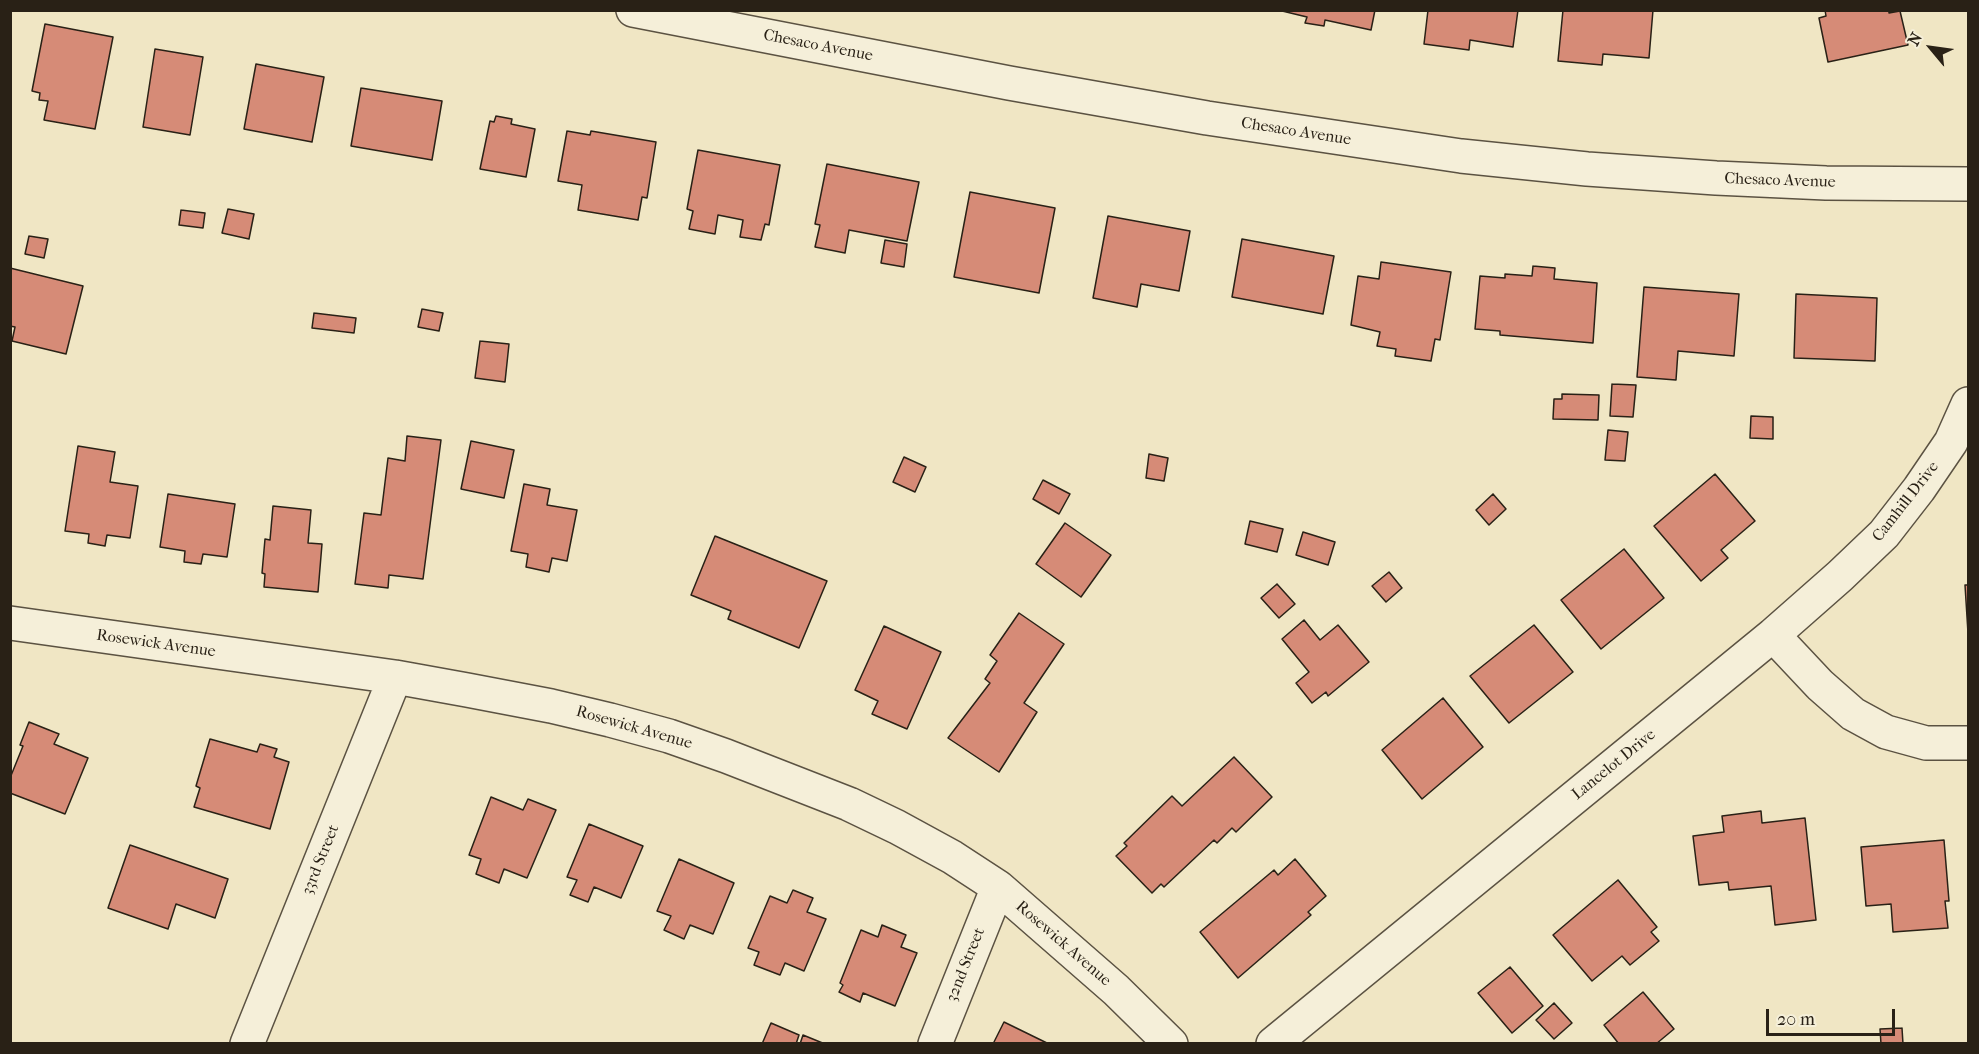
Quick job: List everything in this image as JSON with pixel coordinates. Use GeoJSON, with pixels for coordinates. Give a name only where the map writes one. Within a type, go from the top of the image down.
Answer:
{"type":"FeatureCollection","features":[{"type":"Feature","properties":{"kind":"street","name":"Chesaco Avenue"},"geometry":{"type":"LineString","coordinates":[[633,10],[1172,112],[1450,155],[1587,169],[1716,178],[1826,183],[1968,184]]}},
{"type":"Feature","properties":{"kind":"street","name":"Camhill Drive"},"geometry":{"type":"LineString","coordinates":[[1773,635],[1884,534],[1919,489],[1951,442],[1968,404]]}},
{"type":"Feature","properties":{"kind":"street","name":"Rosewick Avenue"},"geometry":{"type":"LineString","coordinates":[[10,623],[395,677],[551,706],[669,736],[849,804],[952,857],[998,887],[1116,990],[1171,1044]]}},
{"type":"Feature","properties":{"kind":"street"},"geometry":{"type":"LineString","coordinates":[[1773,635],[1820,685],[1852,714],[1886,732],[1926,743],[1968,743]]}},
{"type":"Feature","properties":{"kind":"street","name":"Lancelot Drive"},"geometry":{"type":"LineString","coordinates":[[1273,1044],[1773,635]]}},
{"type":"Feature","properties":{"kind":"street","name":"33rd Street"},"geometry":{"type":"LineString","coordinates":[[247,1044],[395,677]]}},
{"type":"Feature","properties":{"kind":"street","name":"32nd Street"},"geometry":{"type":"LineString","coordinates":[[934,1044],[998,887]]}},
{"type":"Feature","properties":{"kind":"building"},"geometry":{"type":"Polygon","coordinates":[[[1278,10],[1375,10],[1371,30],[1325,20],[1324,26],[1305,23],[1307,17],[1278,10]]]}},
{"type":"Feature","properties":{"kind":"building"},"geometry":{"type":"Polygon","coordinates":[[[1428,10],[1518,10],[1513,47],[1470,40],[1469,50],[1424,44],[1428,10]]]}},
{"type":"Feature","properties":{"kind":"building"},"geometry":{"type":"Polygon","coordinates":[[[1563,10],[1653,10],[1649,58],[1603,54],[1602,65],[1558,61],[1563,10]]]}},
{"type":"Feature","properties":{"kind":"building"},"geometry":{"type":"Polygon","coordinates":[[[1825,10],[1889,10],[1889,13],[1900,11],[1908,45],[1828,62],[1819,18],[1826,16],[1825,10]]]}},
{"type":"Feature","properties":{"kind":"building"},"geometry":{"type":"Polygon","coordinates":[[[45,24],[113,37],[95,129],[44,120],[48,101],[39,100],[40,93],[32,91],[45,24]]]}},
{"type":"Feature","properties":{"kind":"building"},"geometry":{"type":"Polygon","coordinates":[[[155,49],[203,57],[190,135],[143,127],[155,49]]]}},
{"type":"Feature","properties":{"kind":"building"},"geometry":{"type":"Polygon","coordinates":[[[256,64],[324,77],[312,142],[244,129],[256,64]]]}},
{"type":"Feature","properties":{"kind":"building"},"geometry":{"type":"Polygon","coordinates":[[[361,88],[442,101],[432,160],[351,146],[361,88]]]}},
{"type":"Feature","properties":{"kind":"building"},"geometry":{"type":"Polygon","coordinates":[[[496,116],[512,119],[511,124],[535,129],[526,177],[480,169],[490,121],[494,122],[496,116]]]}},
{"type":"Feature","properties":{"kind":"building"},"geometry":{"type":"Polygon","coordinates":[[[567,131],[590,135],[591,131],[656,142],[647,198],[642,197],[638,220],[578,210],[582,185],[558,181],[567,131]]]}},
{"type":"Feature","properties":{"kind":"building"},"geometry":{"type":"Polygon","coordinates":[[[698,150],[780,165],[769,225],[765,224],[761,240],[740,237],[743,220],[718,215],[715,234],[689,229],[693,211],[687,209],[698,150]]]}},
{"type":"Feature","properties":{"kind":"building"},"geometry":{"type":"Polygon","coordinates":[[[827,164],[919,182],[907,241],[849,230],[845,253],[815,247],[820,225],[815,224],[827,164]]]}},
{"type":"Feature","properties":{"kind":"building"},"geometry":{"type":"Polygon","coordinates":[[[970,192],[1055,208],[1039,293],[954,277],[970,192]]]}},
{"type":"Feature","properties":{"kind":"building"},"geometry":{"type":"Polygon","coordinates":[[[228,209],[254,214],[249,239],[222,233],[228,209]]]}},
{"type":"Feature","properties":{"kind":"building"},"geometry":{"type":"Polygon","coordinates":[[[181,210],[205,213],[203,228],[179,225],[181,210]]]}},
{"type":"Feature","properties":{"kind":"building"},"geometry":{"type":"Polygon","coordinates":[[[1108,216],[1190,231],[1179,291],[1141,284],[1137,307],[1093,298],[1108,216]]]}},
{"type":"Feature","properties":{"kind":"building"},"geometry":{"type":"Polygon","coordinates":[[[29,236],[48,239],[44,258],[25,254],[29,236]]]}},
{"type":"Feature","properties":{"kind":"building"},"geometry":{"type":"Polygon","coordinates":[[[1242,239],[1334,256],[1323,314],[1232,297],[1242,239]]]}},
{"type":"Feature","properties":{"kind":"building"},"geometry":{"type":"Polygon","coordinates":[[[885,240],[907,244],[904,267],[881,263],[885,240]]]}},
{"type":"Feature","properties":{"kind":"building"},"geometry":{"type":"Polygon","coordinates":[[[1381,262],[1451,272],[1440,340],[1435,339],[1431,361],[1395,356],[1396,349],[1377,346],[1380,332],[1351,325],[1358,276],[1379,279],[1381,262]]]}},
{"type":"Feature","properties":{"kind":"building"},"geometry":{"type":"Polygon","coordinates":[[[1533,266],[1555,268],[1554,279],[1597,283],[1593,343],[1500,335],[1500,331],[1475,329],[1480,276],[1505,278],[1505,274],[1532,276],[1533,266]]]}},
{"type":"Feature","properties":{"kind":"building"},"geometry":{"type":"Polygon","coordinates":[[[10,268],[83,286],[66,354],[12,341],[15,327],[10,326],[10,268]]]}},
{"type":"Feature","properties":{"kind":"building"},"geometry":{"type":"Polygon","coordinates":[[[1644,287],[1739,294],[1734,356],[1678,351],[1676,380],[1637,377],[1644,287]]]}},
{"type":"Feature","properties":{"kind":"building"},"geometry":{"type":"Polygon","coordinates":[[[1796,294],[1877,298],[1875,361],[1794,358],[1796,294]]]}},
{"type":"Feature","properties":{"kind":"building"},"geometry":{"type":"Polygon","coordinates":[[[422,309],[443,313],[439,331],[418,327],[422,309]]]}},
{"type":"Feature","properties":{"kind":"building"},"geometry":{"type":"Polygon","coordinates":[[[314,313],[356,318],[354,333],[312,328],[314,313]]]}},
{"type":"Feature","properties":{"kind":"building"},"geometry":{"type":"Polygon","coordinates":[[[480,341],[509,344],[505,382],[475,378],[480,341]]]}},
{"type":"Feature","properties":{"kind":"building"},"geometry":{"type":"Polygon","coordinates":[[[1612,384],[1636,385],[1633,417],[1610,416],[1612,384]]]}},
{"type":"Feature","properties":{"kind":"building"},"geometry":{"type":"Polygon","coordinates":[[[1562,394],[1599,395],[1598,420],[1553,419],[1554,399],[1562,399],[1562,394]]]}},
{"type":"Feature","properties":{"kind":"building"},"geometry":{"type":"Polygon","coordinates":[[[1751,416],[1773,417],[1773,439],[1750,438],[1751,416]]]}},
{"type":"Feature","properties":{"kind":"building"},"geometry":{"type":"Polygon","coordinates":[[[1608,430],[1628,432],[1625,461],[1605,460],[1608,430]]]}},
{"type":"Feature","properties":{"kind":"building"},"geometry":{"type":"Polygon","coordinates":[[[407,436],[441,440],[423,579],[389,575],[388,588],[355,584],[364,513],[381,515],[388,458],[405,461],[407,436]]]}},
{"type":"Feature","properties":{"kind":"building"},"geometry":{"type":"Polygon","coordinates":[[[471,441],[514,450],[504,498],[461,489],[471,441]]]}},
{"type":"Feature","properties":{"kind":"building"},"geometry":{"type":"Polygon","coordinates":[[[78,446],[115,452],[110,482],[138,486],[130,538],[107,535],[105,546],[88,543],[89,534],[65,531],[78,446]]]}},
{"type":"Feature","properties":{"kind":"building"},"geometry":{"type":"Polygon","coordinates":[[[1149,454],[1168,458],[1164,481],[1146,478],[1149,454]]]}},
{"type":"Feature","properties":{"kind":"building"},"geometry":{"type":"Polygon","coordinates":[[[904,457],[926,467],[915,492],[893,482],[904,457]]]}},
{"type":"Feature","properties":{"kind":"building"},"geometry":{"type":"Polygon","coordinates":[[[1715,474],[1755,521],[1721,550],[1728,558],[1701,581],[1654,526],[1715,474]]]}},
{"type":"Feature","properties":{"kind":"building"},"geometry":{"type":"Polygon","coordinates":[[[1043,480],[1070,494],[1059,514],[1033,499],[1043,480]]]}},
{"type":"Feature","properties":{"kind":"building"},"geometry":{"type":"Polygon","coordinates":[[[524,484],[550,489],[547,505],[577,510],[567,561],[552,558],[549,572],[526,567],[528,554],[511,551],[524,484]]]}},
{"type":"Feature","properties":{"kind":"building"},"geometry":{"type":"Polygon","coordinates":[[[168,494],[235,504],[227,557],[203,554],[201,564],[184,562],[185,551],[160,547],[168,494]]]}},
{"type":"Feature","properties":{"kind":"building"},"geometry":{"type":"Polygon","coordinates":[[[1493,494],[1506,509],[1489,525],[1476,510],[1493,494]]]}},
{"type":"Feature","properties":{"kind":"building"},"geometry":{"type":"Polygon","coordinates":[[[273,506],[311,510],[308,543],[322,544],[318,592],[264,587],[265,574],[262,573],[265,539],[270,540],[273,506]]]}},
{"type":"Feature","properties":{"kind":"building"},"geometry":{"type":"Polygon","coordinates":[[[1250,521],[1283,529],[1277,552],[1245,544],[1250,521]]]}},
{"type":"Feature","properties":{"kind":"building"},"geometry":{"type":"Polygon","coordinates":[[[1065,523],[1111,555],[1081,597],[1036,564],[1065,523]]]}},
{"type":"Feature","properties":{"kind":"building"},"geometry":{"type":"Polygon","coordinates":[[[1303,532],[1335,542],[1328,565],[1296,555],[1303,532]]]}},
{"type":"Feature","properties":{"kind":"building"},"geometry":{"type":"Polygon","coordinates":[[[715,536],[827,581],[799,648],[728,619],[731,611],[691,595],[715,536]]]}},
{"type":"Feature","properties":{"kind":"building"},"geometry":{"type":"Polygon","coordinates":[[[1624,549],[1664,598],[1601,649],[1561,600],[1624,549]]]}},
{"type":"Feature","properties":{"kind":"building"},"geometry":{"type":"Polygon","coordinates":[[[1389,572],[1402,588],[1386,602],[1372,586],[1389,572]]]}},
{"type":"Feature","properties":{"kind":"building"},"geometry":{"type":"Polygon","coordinates":[[[1277,584],[1295,604],[1279,618],[1261,598],[1277,584]]]}},
{"type":"Feature","properties":{"kind":"building"},"geometry":{"type":"Polygon","coordinates":[[[1965,585],[1968,585],[1968,633],[1965,585]]]}},
{"type":"Feature","properties":{"kind":"building"},"geometry":{"type":"Polygon","coordinates":[[[1019,613],[1064,644],[1024,703],[1037,712],[999,772],[948,738],[990,683],[985,679],[997,661],[990,655],[1019,613]]]}},
{"type":"Feature","properties":{"kind":"building"},"geometry":{"type":"Polygon","coordinates":[[[1304,620],[1320,640],[1338,625],[1369,662],[1328,696],[1326,692],[1312,703],[1296,683],[1309,672],[1282,639],[1304,620]]]}},
{"type":"Feature","properties":{"kind":"building"},"geometry":{"type":"Polygon","coordinates":[[[1534,625],[1573,672],[1509,723],[1470,676],[1534,625]]]}},
{"type":"Feature","properties":{"kind":"building"},"geometry":{"type":"Polygon","coordinates":[[[884,626],[941,652],[907,729],[872,714],[878,701],[855,690],[884,626]]]}},
{"type":"Feature","properties":{"kind":"building"},"geometry":{"type":"Polygon","coordinates":[[[1443,698],[1483,747],[1422,799],[1382,750],[1443,698]]]}},
{"type":"Feature","properties":{"kind":"building"},"geometry":{"type":"Polygon","coordinates":[[[29,722],[59,734],[54,744],[88,758],[65,814],[10,793],[10,778],[23,746],[20,745],[29,722]]]}},
{"type":"Feature","properties":{"kind":"building"},"geometry":{"type":"Polygon","coordinates":[[[210,739],[257,752],[260,744],[277,749],[274,757],[289,762],[270,829],[194,807],[200,788],[196,786],[210,739]]]}},
{"type":"Feature","properties":{"kind":"building"},"geometry":{"type":"Polygon","coordinates":[[[1234,757],[1272,797],[1236,832],[1232,828],[1217,843],[1214,840],[1164,887],[1161,884],[1152,893],[1116,856],[1127,846],[1124,843],[1172,796],[1182,806],[1234,757]]]}},
{"type":"Feature","properties":{"kind":"building"},"geometry":{"type":"Polygon","coordinates":[[[491,797],[523,810],[528,799],[556,810],[527,878],[504,869],[499,883],[476,874],[481,859],[469,855],[491,797]]]}},
{"type":"Feature","properties":{"kind":"building"},"geometry":{"type":"Polygon","coordinates":[[[1761,811],[1762,823],[1805,818],[1816,920],[1775,925],[1771,886],[1729,890],[1728,882],[1699,885],[1693,836],[1724,832],[1722,816],[1761,811]]]}},
{"type":"Feature","properties":{"kind":"building"},"geometry":{"type":"Polygon","coordinates":[[[589,824],[643,846],[621,898],[594,887],[588,902],[570,895],[577,880],[567,877],[589,824]]]}},
{"type":"Feature","properties":{"kind":"building"},"geometry":{"type":"Polygon","coordinates":[[[1944,840],[1949,901],[1945,901],[1948,928],[1893,932],[1891,904],[1866,906],[1861,847],[1944,840]]]}},
{"type":"Feature","properties":{"kind":"building"},"geometry":{"type":"Polygon","coordinates":[[[130,845],[228,879],[215,918],[176,904],[168,929],[108,908],[130,845]]]}},
{"type":"Feature","properties":{"kind":"building"},"geometry":{"type":"Polygon","coordinates":[[[679,859],[734,883],[713,934],[690,925],[684,939],[664,930],[671,916],[657,911],[679,859]]]}},
{"type":"Feature","properties":{"kind":"building"},"geometry":{"type":"Polygon","coordinates":[[[1295,859],[1326,896],[1308,912],[1311,915],[1238,978],[1200,932],[1274,870],[1278,875],[1295,859]]]}},
{"type":"Feature","properties":{"kind":"building"},"geometry":{"type":"Polygon","coordinates":[[[1618,880],[1657,927],[1651,932],[1659,941],[1630,965],[1622,956],[1592,981],[1553,935],[1618,880]]]}},
{"type":"Feature","properties":{"kind":"building"},"geometry":{"type":"Polygon","coordinates":[[[793,890],[813,898],[807,912],[826,919],[804,971],[785,963],[780,975],[754,965],[759,952],[748,948],[770,896],[787,903],[793,890]]]}},
{"type":"Feature","properties":{"kind":"building"},"geometry":{"type":"Polygon","coordinates":[[[882,925],[906,935],[901,947],[917,953],[895,1006],[863,993],[860,1002],[839,992],[843,985],[840,983],[861,930],[878,937],[882,925]]]}},
{"type":"Feature","properties":{"kind":"building"},"geometry":{"type":"Polygon","coordinates":[[[1510,967],[1543,1006],[1512,1033],[1478,993],[1510,967]]]}},
{"type":"Feature","properties":{"kind":"building"},"geometry":{"type":"Polygon","coordinates":[[[1643,992],[1674,1029],[1656,1044],[1619,1044],[1604,1025],[1643,992]]]}},
{"type":"Feature","properties":{"kind":"building"},"geometry":{"type":"Polygon","coordinates":[[[1554,1003],[1572,1023],[1554,1039],[1536,1020],[1554,1003]]]}},
{"type":"Feature","properties":{"kind":"building"},"geometry":{"type":"Polygon","coordinates":[[[1004,1022],[1049,1044],[993,1044],[1004,1022]]]}},
{"type":"Feature","properties":{"kind":"building"},"geometry":{"type":"Polygon","coordinates":[[[771,1023],[799,1035],[796,1044],[762,1044],[771,1023]]]}},
{"type":"Feature","properties":{"kind":"building"},"geometry":{"type":"Polygon","coordinates":[[[1902,1028],[1903,1044],[1881,1044],[1880,1029],[1902,1028]]]}},
{"type":"Feature","properties":{"kind":"building"},"geometry":{"type":"Polygon","coordinates":[[[803,1035],[825,1044],[800,1044],[803,1035]]]}}]}
